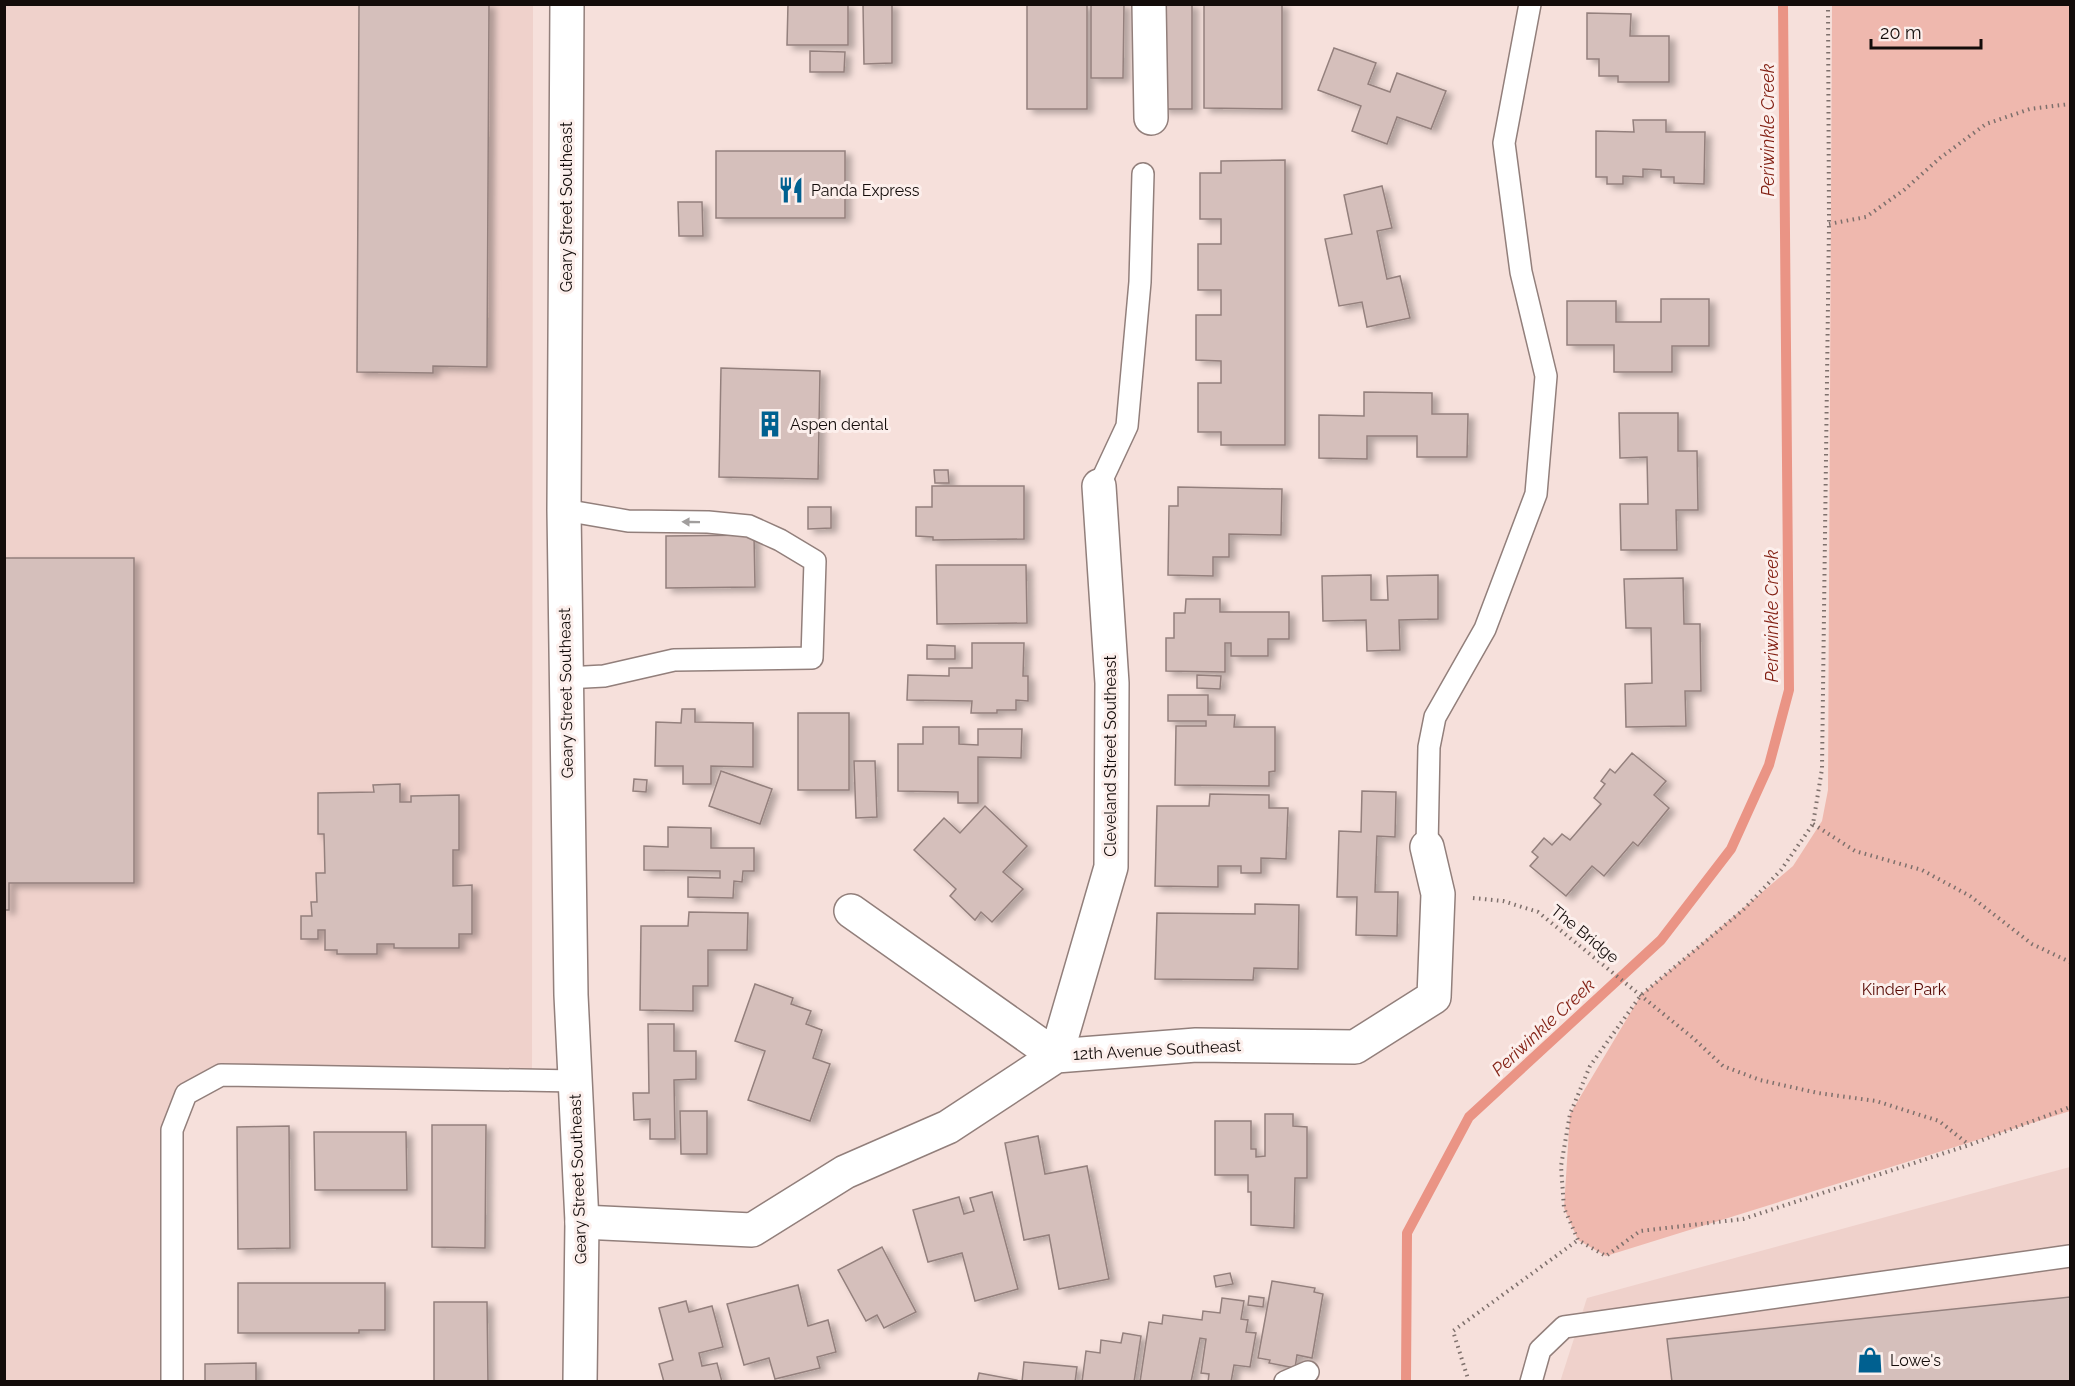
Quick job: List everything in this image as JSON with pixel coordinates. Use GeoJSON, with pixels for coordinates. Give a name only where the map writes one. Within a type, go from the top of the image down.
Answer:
{"type":"FeatureCollection","features":[{"type":"Feature","properties":{"kind":"street","name":"Geary Street Southeast"},"geometry":{"type":"LineString","coordinates":[[567,4],[564,510],[571,984],[582,1222],[580,1382]]}},
{"type":"Feature","properties":{"kind":"street"},"geometry":{"type":"LineString","coordinates":[[1149,4],[1151,118]]}},
{"type":"Feature","properties":{"kind":"street","name":"Cleveland Street Southeast"},"geometry":{"type":"LineString","coordinates":[[1056,1056],[1111,867],[1113,683],[1099,486]]}},
{"type":"Feature","properties":{"kind":"street","name":"12th Avenue Southeast"},"geometry":{"type":"LineString","coordinates":[[582,1222],[752,1230],[845,1172],[948,1127],[1056,1056],[1196,1045],[1355,1047],[1434,997],[1438,894],[1427,847]]}},
{"type":"Feature","properties":{"kind":"street"},"geometry":{"type":"LineString","coordinates":[[851,911],[1056,1056]]}},
{"type":"Feature","properties":{"kind":"lane"},"geometry":{"type":"LineString","coordinates":[[1427,847],[1429,747],[1435,717],[1485,629],[1536,494],[1546,376],[1521,272],[1504,143],[1530,4]]}},
{"type":"Feature","properties":{"kind":"lane"},"geometry":{"type":"LineString","coordinates":[[1099,486],[1127,426],[1140,282],[1143,174]]}},
{"type":"Feature","properties":{"kind":"lane"},"geometry":{"type":"LineString","coordinates":[[564,510],[628,520],[708,522],[749,526],[780,540],[815,561],[812,658],[674,660],[604,676],[566,678]]}},
{"type":"Feature","properties":{"kind":"lane"},"geometry":{"type":"LineString","coordinates":[[172,1382],[172,1130],[186,1094],[221,1075],[575,1081]]}},
{"type":"Feature","properties":{"kind":"lane"},"geometry":{"type":"LineString","coordinates":[[1531,1382],[1540,1350],[1564,1327],[2070,1256]]}},
{"type":"Feature","properties":{"kind":"lane"},"geometry":{"type":"LineString","coordinates":[[1285,1382],[1308,1372]]}},
{"type":"Feature","properties":{"kind":"path"},"geometry":{"type":"LineString","coordinates":[[1828,4],[1829,224],[1822,769],[1813,824],[1781,870],[1743,910],[1641,995],[1590,1066],[1570,1114],[1561,1166],[1564,1208],[1578,1240],[1606,1256],[1640,1231],[1743,1219],[1969,1145],[2070,1107]]}},
{"type":"Feature","properties":{"kind":"path"},"geometry":{"type":"LineString","coordinates":[[1829,224],[1866,217],[1904,190],[1940,158],[1986,124],[2030,109],[2070,104]]}},
{"type":"Feature","properties":{"kind":"path"},"geometry":{"type":"LineString","coordinates":[[1813,824],[1855,850],[1922,870],[1970,896],[2032,944],[2070,962]]}},
{"type":"Feature","properties":{"kind":"path","name":"The Bridge"},"geometry":{"type":"LineString","coordinates":[[1438,894],[1503,901],[1538,912],[1693,1038],[1723,1066],[1760,1080],[1818,1093],[1876,1101],[1939,1120],[1969,1145]]}},
{"type":"Feature","properties":{"kind":"path"},"geometry":{"type":"LineString","coordinates":[[1469,1382],[1453,1331],[1578,1240]]}},
{"type":"Feature","properties":{"kind":"shaded area"},"geometry":{"type":"Polygon","coordinates":[[[5,5],[533,5],[532,1081],[184,1082],[178,1381],[5,1382],[5,5]]]}},
{"type":"Feature","properties":{"kind":"shaded area"},"geometry":{"type":"Polygon","coordinates":[[[2070,1167],[2070,1381],[1560,1382],[1587,1298],[2070,1167]]]}},
{"type":"Feature","properties":{"kind":"green space","name":"Kinder Park"},"geometry":{"type":"Polygon","coordinates":[[[1832,5],[2070,5],[2070,1111],[1606,1256],[1578,1240],[1564,1208],[1570,1114],[1641,995],[1793,866],[1822,821],[1828,790],[1832,5]]]}},
{"type":"Feature","properties":{"kind":"building"},"geometry":{"type":"Polygon","coordinates":[[[359,4],[489,4],[487,367],[433,366],[433,373],[357,372],[359,4]]]}},
{"type":"Feature","properties":{"kind":"building"},"geometry":{"type":"Polygon","coordinates":[[[788,4],[848,4],[848,45],[787,45],[788,4]]]}},
{"type":"Feature","properties":{"kind":"building"},"geometry":{"type":"Polygon","coordinates":[[[863,4],[892,4],[892,63],[864,64],[863,4]]]}},
{"type":"Feature","properties":{"kind":"building"},"geometry":{"type":"Polygon","coordinates":[[[1027,4],[1087,4],[1087,109],[1027,109],[1027,4]]]}},
{"type":"Feature","properties":{"kind":"building"},"geometry":{"type":"Polygon","coordinates":[[[1091,4],[1124,4],[1123,78],[1091,78],[1091,4]]]}},
{"type":"Feature","properties":{"kind":"building"},"geometry":{"type":"Polygon","coordinates":[[[1161,4],[1192,4],[1192,109],[1162,109],[1161,4]]]}},
{"type":"Feature","properties":{"kind":"building"},"geometry":{"type":"Polygon","coordinates":[[[1204,4],[1282,4],[1282,109],[1204,108],[1204,4]]]}},
{"type":"Feature","properties":{"kind":"building"},"geometry":{"type":"Polygon","coordinates":[[[1587,13],[1631,14],[1630,36],[1669,36],[1669,82],[1618,82],[1618,76],[1599,76],[1599,59],[1587,59],[1587,13]]]}},
{"type":"Feature","properties":{"kind":"building"},"geometry":{"type":"Polygon","coordinates":[[[1334,48],[1376,63],[1368,84],[1390,92],[1397,73],[1446,91],[1431,129],[1397,117],[1387,144],[1352,131],[1361,106],[1318,90],[1334,48]]]}},
{"type":"Feature","properties":{"kind":"building"},"geometry":{"type":"Polygon","coordinates":[[[810,51],[845,52],[844,72],[810,72],[810,51]]]}},
{"type":"Feature","properties":{"kind":"building"},"geometry":{"type":"Polygon","coordinates":[[[1633,120],[1666,120],[1666,132],[1705,132],[1704,184],[1674,183],[1674,177],[1661,177],[1661,170],[1643,169],[1643,177],[1623,176],[1623,184],[1607,184],[1607,177],[1596,177],[1596,131],[1634,132],[1633,120]]]}},
{"type":"Feature","properties":{"kind":"building"},"geometry":{"type":"Polygon","coordinates":[[[716,151],[845,151],[845,218],[716,218],[716,151]]]}},
{"type":"Feature","properties":{"kind":"building"},"geometry":{"type":"Polygon","coordinates":[[[1285,160],[1285,445],[1221,445],[1221,432],[1198,432],[1198,383],[1221,383],[1221,361],[1196,360],[1196,315],[1221,315],[1221,290],[1198,290],[1198,244],[1221,244],[1221,219],[1200,219],[1200,173],[1221,173],[1221,161],[1285,160]]]}},
{"type":"Feature","properties":{"kind":"building"},"geometry":{"type":"Polygon","coordinates":[[[1382,186],[1392,228],[1377,231],[1387,279],[1400,276],[1410,318],[1367,327],[1362,302],[1339,306],[1325,239],[1352,234],[1344,195],[1382,186]]]}},
{"type":"Feature","properties":{"kind":"building"},"geometry":{"type":"Polygon","coordinates":[[[678,202],[702,202],[703,236],[679,236],[678,202]]]}},
{"type":"Feature","properties":{"kind":"building"},"geometry":{"type":"Polygon","coordinates":[[[1661,299],[1709,299],[1709,346],[1672,346],[1672,372],[1614,372],[1614,345],[1567,345],[1567,301],[1616,301],[1616,322],[1661,322],[1661,299]]]}},
{"type":"Feature","properties":{"kind":"building","name":"Aspen dental"},"geometry":{"type":"Polygon","coordinates":[[[721,368],[820,371],[818,479],[719,477],[721,368]]]}},
{"type":"Feature","properties":{"kind":"building"},"geometry":{"type":"Polygon","coordinates":[[[1364,392],[1432,393],[1432,414],[1468,414],[1467,457],[1417,457],[1417,436],[1367,436],[1367,459],[1319,458],[1319,415],[1364,416],[1364,392]]]}},
{"type":"Feature","properties":{"kind":"building"},"geometry":{"type":"Polygon","coordinates":[[[1619,413],[1678,413],[1678,451],[1697,451],[1698,510],[1676,510],[1677,550],[1621,550],[1620,504],[1648,504],[1647,457],[1620,458],[1619,413]]]}},
{"type":"Feature","properties":{"kind":"building"},"geometry":{"type":"Polygon","coordinates":[[[934,470],[948,470],[949,483],[935,483],[934,470]]]}},
{"type":"Feature","properties":{"kind":"building"},"geometry":{"type":"Polygon","coordinates":[[[932,486],[1024,486],[1024,539],[933,540],[933,537],[916,536],[916,507],[932,507],[932,486]]]}},
{"type":"Feature","properties":{"kind":"building"},"geometry":{"type":"Polygon","coordinates":[[[1178,487],[1282,489],[1281,535],[1229,534],[1229,557],[1213,557],[1213,576],[1168,575],[1169,506],[1178,506],[1178,487]]]}},
{"type":"Feature","properties":{"kind":"building"},"geometry":{"type":"Polygon","coordinates":[[[808,507],[831,507],[831,528],[808,529],[808,507]]]}},
{"type":"Feature","properties":{"kind":"building"},"geometry":{"type":"Polygon","coordinates":[[[754,535],[755,587],[666,588],[666,536],[754,535]]]}},
{"type":"Feature","properties":{"kind":"building"},"geometry":{"type":"Polygon","coordinates":[[[4,558],[134,558],[134,883],[9,883],[9,910],[4,910],[4,558]]]}},
{"type":"Feature","properties":{"kind":"building"},"geometry":{"type":"Polygon","coordinates":[[[936,565],[1026,565],[1027,623],[937,624],[936,565]]]}},
{"type":"Feature","properties":{"kind":"building"},"geometry":{"type":"Polygon","coordinates":[[[1371,575],[1371,600],[1388,600],[1387,576],[1438,575],[1438,619],[1399,620],[1400,650],[1367,651],[1366,620],[1323,621],[1322,576],[1371,575]]]}},
{"type":"Feature","properties":{"kind":"building"},"geometry":{"type":"Polygon","coordinates":[[[1683,578],[1684,624],[1700,624],[1701,691],[1685,691],[1686,726],[1626,727],[1625,684],[1652,683],[1651,628],[1626,628],[1624,579],[1683,578]]]}},
{"type":"Feature","properties":{"kind":"building"},"geometry":{"type":"Polygon","coordinates":[[[1186,599],[1220,599],[1220,612],[1289,612],[1289,639],[1268,639],[1268,656],[1231,656],[1231,643],[1225,643],[1225,672],[1166,671],[1166,638],[1174,638],[1174,613],[1185,613],[1186,599]]]}},
{"type":"Feature","properties":{"kind":"building"},"geometry":{"type":"Polygon","coordinates":[[[972,643],[1024,643],[1023,676],[1028,676],[1028,701],[1016,700],[1016,710],[971,713],[972,701],[907,700],[908,675],[949,676],[949,668],[972,668],[972,643]]]}},
{"type":"Feature","properties":{"kind":"building"},"geometry":{"type":"Polygon","coordinates":[[[927,645],[955,646],[955,659],[927,659],[927,645]]]}},
{"type":"Feature","properties":{"kind":"building"},"geometry":{"type":"Polygon","coordinates":[[[1197,675],[1221,676],[1220,689],[1197,688],[1197,675]]]}},
{"type":"Feature","properties":{"kind":"building"},"geometry":{"type":"Polygon","coordinates":[[[1168,695],[1208,695],[1208,715],[1235,715],[1234,727],[1275,727],[1275,771],[1269,772],[1269,786],[1175,785],[1176,726],[1206,726],[1206,721],[1168,721],[1168,695]]]}},
{"type":"Feature","properties":{"kind":"building"},"geometry":{"type":"Polygon","coordinates":[[[682,709],[695,709],[695,722],[753,723],[753,767],[711,766],[711,784],[683,784],[683,766],[655,766],[656,722],[681,723],[682,709]]]}},
{"type":"Feature","properties":{"kind":"building"},"geometry":{"type":"Polygon","coordinates":[[[798,713],[849,713],[849,790],[798,790],[798,713]]]}},
{"type":"Feature","properties":{"kind":"building"},"geometry":{"type":"Polygon","coordinates":[[[923,727],[959,727],[959,744],[978,745],[978,729],[1022,729],[1021,758],[978,757],[978,803],[958,803],[958,792],[898,791],[898,744],[923,744],[923,727]]]}},
{"type":"Feature","properties":{"kind":"building"},"geometry":{"type":"Polygon","coordinates":[[[1632,753],[1666,781],[1654,795],[1669,808],[1638,846],[1633,842],[1604,876],[1592,866],[1566,896],[1530,866],[1538,857],[1532,852],[1544,838],[1552,845],[1562,834],[1570,840],[1601,804],[1594,798],[1605,784],[1601,781],[1610,769],[1615,773],[1632,753]]]}},
{"type":"Feature","properties":{"kind":"building"},"geometry":{"type":"Polygon","coordinates":[[[854,761],[875,761],[877,817],[856,818],[854,761]]]}},
{"type":"Feature","properties":{"kind":"building"},"geometry":{"type":"Polygon","coordinates":[[[721,771],[772,789],[760,824],[709,806],[721,771]]]}},
{"type":"Feature","properties":{"kind":"building"},"geometry":{"type":"Polygon","coordinates":[[[634,779],[647,780],[646,792],[633,791],[634,779]]]}},
{"type":"Feature","properties":{"kind":"building"},"geometry":{"type":"Polygon","coordinates":[[[400,784],[400,802],[411,802],[411,796],[459,795],[459,850],[453,850],[453,886],[472,885],[472,934],[459,934],[459,948],[394,948],[394,944],[377,944],[377,954],[337,954],[337,950],[325,950],[325,930],[318,930],[318,939],[301,939],[301,916],[312,916],[311,902],[317,902],[316,873],[325,873],[324,834],[318,834],[318,793],[374,792],[373,785],[400,784]]]}},
{"type":"Feature","properties":{"kind":"building"},"geometry":{"type":"Polygon","coordinates":[[[1362,791],[1396,792],[1395,837],[1377,836],[1375,892],[1398,892],[1397,936],[1356,935],[1357,897],[1337,897],[1339,831],[1361,832],[1362,791]]]}},
{"type":"Feature","properties":{"kind":"building"},"geometry":{"type":"Polygon","coordinates":[[[1210,794],[1269,795],[1269,808],[1288,808],[1286,859],[1261,858],[1261,873],[1241,873],[1241,866],[1218,866],[1218,887],[1155,886],[1157,806],[1209,806],[1210,794]]]}},
{"type":"Feature","properties":{"kind":"building"},"geometry":{"type":"Polygon","coordinates":[[[985,806],[1027,846],[1003,872],[1023,889],[992,922],[981,912],[975,920],[950,896],[956,889],[914,850],[944,818],[960,833],[985,806]]]}},
{"type":"Feature","properties":{"kind":"building"},"geometry":{"type":"Polygon","coordinates":[[[668,827],[711,828],[711,848],[754,848],[754,871],[743,871],[742,882],[734,881],[733,898],[688,897],[688,877],[720,878],[720,871],[644,870],[644,846],[668,847],[668,827]]]}},
{"type":"Feature","properties":{"kind":"building"},"geometry":{"type":"Polygon","coordinates":[[[1255,904],[1299,905],[1298,969],[1254,968],[1253,980],[1155,979],[1157,913],[1255,914],[1255,904]]]}},
{"type":"Feature","properties":{"kind":"building"},"geometry":{"type":"Polygon","coordinates":[[[689,912],[748,913],[747,950],[708,950],[708,986],[693,986],[693,1011],[640,1010],[641,926],[688,926],[689,912]]]}},
{"type":"Feature","properties":{"kind":"building"},"geometry":{"type":"Polygon","coordinates":[[[755,984],[793,998],[791,1004],[811,1011],[806,1024],[822,1030],[813,1058],[830,1064],[810,1121],[748,1100],[765,1051],[735,1041],[755,984]]]}},
{"type":"Feature","properties":{"kind":"building"},"geometry":{"type":"Polygon","coordinates":[[[648,1024],[674,1024],[674,1051],[696,1051],[696,1079],[674,1080],[675,1139],[650,1139],[650,1119],[634,1120],[633,1093],[649,1093],[648,1024]]]}},
{"type":"Feature","properties":{"kind":"building"},"geometry":{"type":"Polygon","coordinates":[[[680,1111],[707,1111],[707,1154],[681,1154],[680,1111]]]}},
{"type":"Feature","properties":{"kind":"building"},"geometry":{"type":"Polygon","coordinates":[[[1265,1114],[1293,1114],[1293,1126],[1307,1127],[1307,1178],[1295,1178],[1294,1228],[1251,1225],[1251,1192],[1248,1192],[1248,1175],[1215,1175],[1215,1121],[1251,1121],[1251,1149],[1256,1149],[1256,1157],[1265,1156],[1265,1114]]]}},
{"type":"Feature","properties":{"kind":"building"},"geometry":{"type":"Polygon","coordinates":[[[432,1125],[486,1125],[485,1248],[432,1247],[432,1125]]]}},
{"type":"Feature","properties":{"kind":"building"},"geometry":{"type":"Polygon","coordinates":[[[289,1126],[290,1248],[238,1249],[237,1127],[289,1126]]]}},
{"type":"Feature","properties":{"kind":"building"},"geometry":{"type":"Polygon","coordinates":[[[314,1132],[406,1132],[407,1190],[315,1190],[314,1132]]]}},
{"type":"Feature","properties":{"kind":"building"},"geometry":{"type":"Polygon","coordinates":[[[1038,1136],[1045,1174],[1087,1166],[1109,1279],[1059,1289],[1049,1235],[1024,1240],[1005,1143],[1038,1136]]]}},
{"type":"Feature","properties":{"kind":"building"},"geometry":{"type":"Polygon","coordinates":[[[992,1192],[1018,1289],[975,1301],[962,1253],[928,1262],[913,1210],[959,1197],[964,1214],[974,1211],[970,1198],[992,1192]]]}},
{"type":"Feature","properties":{"kind":"building"},"geometry":{"type":"Polygon","coordinates":[[[882,1247],[916,1312],[884,1328],[877,1315],[866,1321],[838,1270],[882,1247]]]}},
{"type":"Feature","properties":{"kind":"building"},"geometry":{"type":"Polygon","coordinates":[[[1230,1273],[1233,1284],[1216,1287],[1214,1276],[1230,1273]]]}},
{"type":"Feature","properties":{"kind":"building"},"geometry":{"type":"Polygon","coordinates":[[[1272,1281],[1315,1288],[1314,1292],[1323,1294],[1312,1358],[1297,1355],[1295,1368],[1269,1363],[1270,1360],[1258,1358],[1272,1281]]]}},
{"type":"Feature","properties":{"kind":"building"},"geometry":{"type":"Polygon","coordinates":[[[238,1283],[385,1283],[385,1330],[359,1330],[359,1333],[238,1333],[238,1283]]]}},
{"type":"Feature","properties":{"kind":"building"},"geometry":{"type":"Polygon","coordinates":[[[798,1285],[808,1326],[828,1320],[836,1352],[817,1357],[820,1368],[775,1379],[769,1358],[744,1365],[727,1304],[798,1285]]]}},
{"type":"Feature","properties":{"kind":"building"},"geometry":{"type":"Polygon","coordinates":[[[1249,1296],[1264,1298],[1263,1307],[1248,1305],[1249,1296]]]}},
{"type":"Feature","properties":{"kind":"building","name":"Lowe's"},"geometry":{"type":"Polygon","coordinates":[[[2070,1297],[2070,1382],[1672,1382],[1667,1339],[2070,1297]]]}},
{"type":"Feature","properties":{"kind":"building"},"geometry":{"type":"Polygon","coordinates":[[[1222,1298],[1244,1301],[1241,1319],[1248,1320],[1246,1332],[1256,1333],[1250,1367],[1234,1365],[1231,1382],[1208,1382],[1209,1374],[1201,1373],[1206,1339],[1200,1338],[1191,1382],[1140,1382],[1149,1322],[1162,1324],[1163,1315],[1202,1320],[1203,1311],[1220,1313],[1222,1298]]]}},
{"type":"Feature","properties":{"kind":"building"},"geometry":{"type":"Polygon","coordinates":[[[686,1301],[689,1312],[712,1306],[723,1347],[699,1353],[702,1366],[717,1363],[722,1382],[664,1382],[659,1364],[673,1360],[659,1308],[686,1301]]]}},
{"type":"Feature","properties":{"kind":"building"},"geometry":{"type":"Polygon","coordinates":[[[434,1302],[487,1302],[488,1382],[434,1382],[434,1302]]]}},
{"type":"Feature","properties":{"kind":"building"},"geometry":{"type":"Polygon","coordinates":[[[1123,1333],[1141,1336],[1134,1382],[1082,1382],[1086,1351],[1100,1353],[1101,1340],[1121,1343],[1123,1333]]]}},
{"type":"Feature","properties":{"kind":"building"},"geometry":{"type":"Polygon","coordinates":[[[1024,1362],[1077,1367],[1075,1382],[1022,1382],[1024,1362]]]}},
{"type":"Feature","properties":{"kind":"building"},"geometry":{"type":"Polygon","coordinates":[[[256,1363],[256,1382],[205,1382],[205,1364],[256,1363]]]}},
{"type":"Feature","properties":{"kind":"building"},"geometry":{"type":"Polygon","coordinates":[[[979,1373],[1017,1380],[1017,1382],[977,1382],[979,1373]]]}},
{"type":"Feature","properties":{"kind":"waterway","name":"Periwinkle Creek"},"geometry":{"type":"LineString","coordinates":[[1406,1382],[1407,1233],[1469,1117],[1661,940],[1731,849],[1769,765],[1789,690],[1783,4]]}},
{"type":"Feature","properties":{"kind":"place","name":"Panda Express"},"geometry":{"type":"Point","coordinates":[791,190]}},
{"type":"Feature","properties":{"kind":"place","name":"Aspen dental"},"geometry":{"type":"Point","coordinates":[770,424]}},
{"type":"Feature","properties":{"kind":"place","name":"Lowe's"},"geometry":{"type":"Point","coordinates":[1870,1360]}}]}
